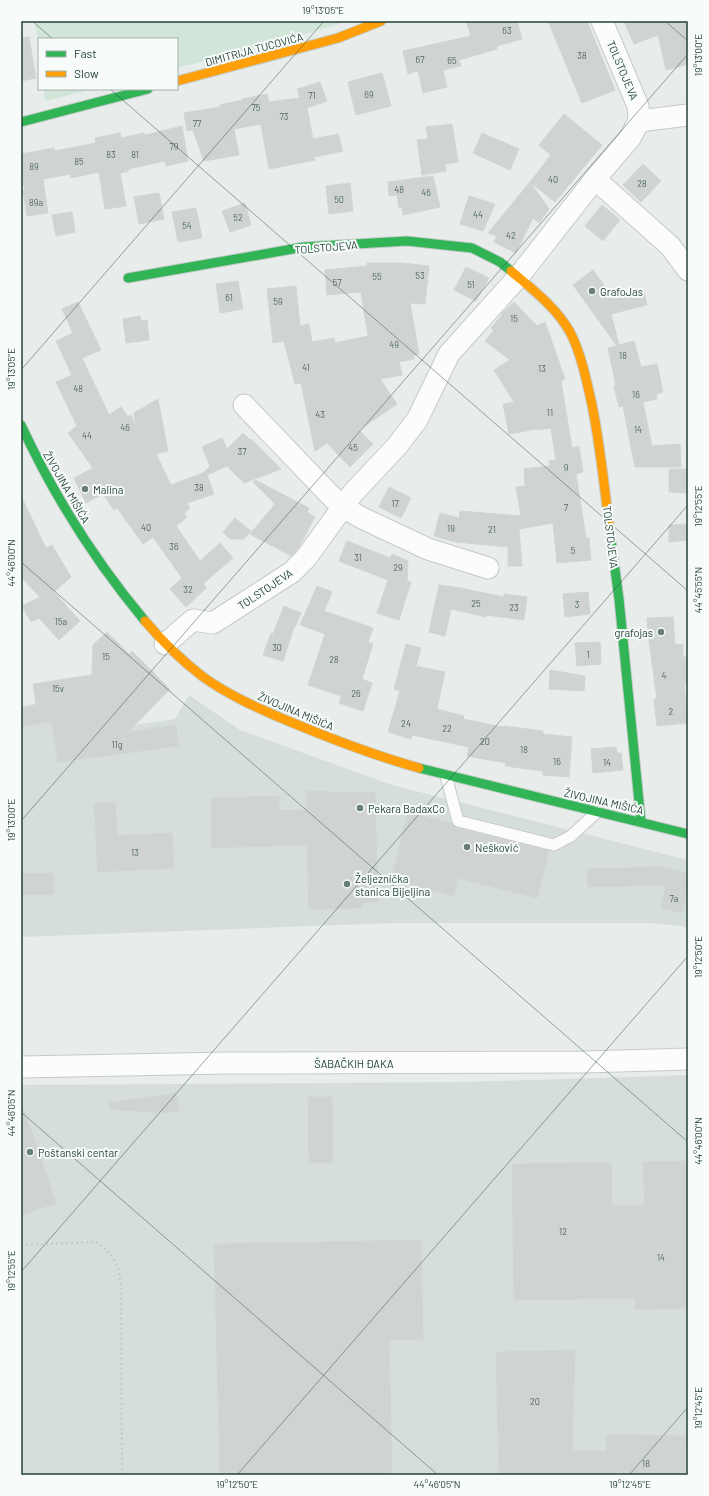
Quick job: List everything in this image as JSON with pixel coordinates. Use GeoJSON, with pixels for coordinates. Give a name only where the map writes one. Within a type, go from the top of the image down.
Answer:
{"type":"FeatureCollection","features":[{"type":"Feature","properties":{"kind":"street","name":"DIMITRIJA TUCOVIĆA"},"geometry":{"type":"LineString","coordinates":[[178,81],[338,38],[381,21]]}},
{"type":"Feature","properties":{"kind":"street","name":"TOLSTOJEVA"},"geometry":{"type":"LineString","coordinates":[[165,644],[193,620],[213,622],[292,572],[306,558],[353,493],[397,446],[418,420],[448,354],[519,276],[595,179],[630,138],[639,121],[638,106],[602,21]]}},
{"type":"Feature","properties":{"kind":"street"},"geometry":{"type":"LineString","coordinates":[[21,122],[144,90]]}},
{"type":"Feature","properties":{"kind":"street"},"geometry":{"type":"LineString","coordinates":[[639,121],[688,115]]}},
{"type":"Feature","properties":{"kind":"street"},"geometry":{"type":"LineString","coordinates":[[595,179],[670,246],[688,270]]}},
{"type":"Feature","properties":{"kind":"street","name":"TOLSTOJEVA"},"geometry":{"type":"LineString","coordinates":[[128,278],[304,247],[408,241],[472,248],[500,262],[519,276],[540,295],[555,311],[570,333],[586,375],[597,431],[619,599],[641,822]]}},
{"type":"Feature","properties":{"kind":"street"},"geometry":{"type":"LineString","coordinates":[[244,405],[343,507],[362,518],[428,549],[488,568]]}},
{"type":"Feature","properties":{"kind":"street","name":"ŽIVOJINA MIŠIĆA"},"geometry":{"type":"LineString","coordinates":[[21,425],[31,448],[87,544],[114,582],[165,644],[193,669],[215,685],[250,705],[348,745],[446,776],[688,834]]}},
{"type":"Feature","properties":{"kind":"street","name":"ŠABAČKIH ĐAKA"},"geometry":{"type":"LineString","coordinates":[[21,1067],[227,1063],[576,1062],[688,1059]]}},
{"type":"Feature","properties":{"kind":"lane"},"geometry":{"type":"LineString","coordinates":[[446,776],[458,821],[554,845],[571,836],[597,812]]}},
{"type":"Feature","properties":{"kind":"path"},"geometry":{"type":"LineString","coordinates":[[21,1245],[96,1242],[110,1253],[118,1267],[121,1286],[122,1475]]}},
{"type":"Feature","properties":{"kind":"shaded area"},"geometry":{"type":"Polygon","coordinates":[[[89,695],[94,731],[175,719],[189,695],[240,730],[392,785],[688,860],[688,927],[653,923],[393,923],[21,937],[21,706],[89,695]]]}},
{"type":"Feature","properties":{"kind":"shaded area"},"geometry":{"type":"Polygon","coordinates":[[[688,1075],[688,1475],[21,1475],[21,1085],[464,1082],[688,1075]]]}},
{"type":"Feature","properties":{"kind":"green space"},"geometry":{"type":"Polygon","coordinates":[[[35,21],[349,21],[268,45],[178,68],[178,38],[38,38],[38,44],[35,21]]]}},
{"type":"Feature","properties":{"kind":"green space"},"geometry":{"type":"Polygon","coordinates":[[[44,90],[90,90],[45,101],[44,90]]]}},
{"type":"Feature","properties":{"kind":"building"},"geometry":{"type":"Polygon","coordinates":[[[466,21],[517,21],[522,39],[497,46],[497,49],[459,60],[461,66],[443,70],[447,87],[423,93],[418,71],[408,74],[403,51],[471,36],[466,21]]]}},
{"type":"Feature","properties":{"kind":"building"},"geometry":{"type":"Polygon","coordinates":[[[548,21],[587,21],[615,90],[582,103],[548,21]]]}},
{"type":"Feature","properties":{"kind":"building"},"geometry":{"type":"Polygon","coordinates":[[[624,21],[688,21],[688,64],[666,70],[658,35],[634,44],[624,21]]]}},
{"type":"Feature","properties":{"kind":"building"},"geometry":{"type":"Polygon","coordinates":[[[29,37],[36,78],[21,81],[21,38],[29,37]]]}},
{"type":"Feature","properties":{"kind":"building"},"geometry":{"type":"Polygon","coordinates":[[[382,73],[391,106],[356,115],[348,82],[382,73]]]}},
{"type":"Feature","properties":{"kind":"building"},"geometry":{"type":"Polygon","coordinates":[[[320,82],[327,101],[307,108],[313,139],[338,134],[343,151],[314,157],[315,160],[269,169],[261,124],[234,129],[239,155],[204,161],[193,130],[187,131],[184,113],[220,107],[220,105],[267,94],[269,102],[300,98],[297,89],[320,82]]]}},
{"type":"Feature","properties":{"kind":"building"},"geometry":{"type":"Polygon","coordinates":[[[564,114],[602,145],[555,202],[530,182],[551,155],[539,145],[564,114]]]}},
{"type":"Feature","properties":{"kind":"building"},"geometry":{"type":"Polygon","coordinates":[[[452,124],[458,162],[445,164],[446,171],[422,175],[417,140],[428,139],[426,127],[452,124]]]}},
{"type":"Feature","properties":{"kind":"building"},"geometry":{"type":"Polygon","coordinates":[[[182,126],[188,161],[166,166],[165,161],[128,169],[129,171],[120,173],[126,206],[105,209],[99,172],[71,178],[70,174],[43,179],[48,213],[27,216],[23,191],[25,191],[21,171],[21,154],[54,148],[55,151],[96,143],[95,138],[120,133],[121,138],[144,133],[145,135],[182,126]]]}},
{"type":"Feature","properties":{"kind":"building"},"geometry":{"type":"Polygon","coordinates":[[[482,133],[519,149],[510,170],[473,153],[482,133]]]}},
{"type":"Feature","properties":{"kind":"building"},"geometry":{"type":"Polygon","coordinates":[[[643,164],[661,181],[641,202],[623,185],[643,164]]]}},
{"type":"Feature","properties":{"kind":"building"},"geometry":{"type":"Polygon","coordinates":[[[433,176],[440,207],[403,215],[402,207],[399,208],[397,195],[389,196],[388,182],[433,176]]]}},
{"type":"Feature","properties":{"kind":"building"},"geometry":{"type":"Polygon","coordinates":[[[530,182],[549,209],[539,223],[533,218],[516,253],[494,242],[497,236],[488,233],[530,182]]]}},
{"type":"Feature","properties":{"kind":"building"},"geometry":{"type":"Polygon","coordinates":[[[350,183],[353,211],[329,214],[326,186],[350,183]]]}},
{"type":"Feature","properties":{"kind":"building"},"geometry":{"type":"Polygon","coordinates":[[[159,193],[164,219],[139,224],[134,197],[159,193]]]}},
{"type":"Feature","properties":{"kind":"building"},"geometry":{"type":"Polygon","coordinates":[[[469,196],[495,204],[483,231],[460,224],[469,196]]]}},
{"type":"Feature","properties":{"kind":"building"},"geometry":{"type":"Polygon","coordinates":[[[245,203],[251,225],[230,232],[222,211],[245,203]]]}},
{"type":"Feature","properties":{"kind":"building"},"geometry":{"type":"Polygon","coordinates":[[[602,205],[620,220],[603,241],[585,226],[602,205]]]}},
{"type":"Feature","properties":{"kind":"building"},"geometry":{"type":"Polygon","coordinates":[[[196,208],[202,238],[178,242],[172,212],[196,208]]]}},
{"type":"Feature","properties":{"kind":"building"},"geometry":{"type":"Polygon","coordinates":[[[72,212],[75,232],[56,236],[52,215],[72,212]]]}},
{"type":"Feature","properties":{"kind":"building"},"geometry":{"type":"Polygon","coordinates":[[[367,263],[402,263],[429,266],[425,304],[410,303],[419,354],[414,355],[414,359],[399,362],[402,375],[380,379],[397,404],[359,430],[373,444],[350,467],[327,443],[315,451],[301,383],[295,384],[284,341],[273,343],[267,289],[296,286],[300,326],[309,324],[312,342],[334,338],[335,343],[368,336],[361,292],[327,295],[325,270],[367,266],[367,263]]]}},
{"type":"Feature","properties":{"kind":"building"},"geometry":{"type":"Polygon","coordinates":[[[466,267],[489,278],[476,301],[454,290],[466,267]]]}},
{"type":"Feature","properties":{"kind":"building"},"geometry":{"type":"Polygon","coordinates":[[[593,270],[613,298],[644,290],[647,305],[611,314],[619,345],[634,341],[641,367],[657,364],[663,392],[656,394],[657,399],[643,402],[652,446],[680,444],[681,467],[635,467],[623,406],[619,407],[614,386],[616,385],[608,348],[617,346],[573,285],[593,270]]]}},
{"type":"Feature","properties":{"kind":"building"},"geometry":{"type":"Polygon","coordinates":[[[238,281],[243,309],[220,313],[216,284],[238,281]]]}},
{"type":"Feature","properties":{"kind":"building"},"geometry":{"type":"Polygon","coordinates":[[[78,302],[101,350],[82,358],[109,415],[121,407],[128,417],[131,415],[136,427],[134,413],[158,399],[168,451],[156,454],[171,485],[203,473],[210,466],[202,447],[222,438],[227,449],[243,433],[281,469],[244,483],[227,466],[207,475],[214,494],[187,503],[190,508],[184,513],[187,517],[176,526],[200,561],[220,543],[233,558],[203,584],[206,588],[186,607],[170,589],[182,578],[153,537],[143,544],[117,508],[114,510],[103,494],[86,503],[74,478],[93,468],[68,433],[77,426],[56,382],[72,375],[56,341],[73,333],[62,309],[78,302]]]}},
{"type":"Feature","properties":{"kind":"building"},"geometry":{"type":"Polygon","coordinates":[[[514,302],[537,326],[545,322],[565,379],[561,381],[572,448],[579,446],[583,472],[576,474],[586,538],[589,538],[591,560],[557,563],[553,523],[519,529],[522,566],[508,566],[508,547],[456,542],[434,536],[440,513],[459,518],[460,511],[521,516],[516,487],[525,486],[524,469],[550,466],[549,461],[556,460],[551,428],[509,434],[503,404],[514,402],[494,370],[510,360],[485,341],[494,330],[491,328],[502,315],[501,314],[514,302]]]}},
{"type":"Feature","properties":{"kind":"building"},"geometry":{"type":"Polygon","coordinates":[[[140,316],[141,321],[147,320],[149,340],[126,343],[123,319],[140,316]]]}},
{"type":"Feature","properties":{"kind":"building"},"geometry":{"type":"Polygon","coordinates":[[[669,469],[688,469],[688,493],[669,492],[669,469]]]}},
{"type":"Feature","properties":{"kind":"building"},"geometry":{"type":"Polygon","coordinates":[[[255,480],[309,508],[307,512],[315,517],[299,547],[291,556],[250,534],[275,504],[253,482],[255,480]]]}},
{"type":"Feature","properties":{"kind":"building"},"geometry":{"type":"Polygon","coordinates":[[[389,487],[411,498],[401,518],[379,507],[389,487]]]}},
{"type":"Feature","properties":{"kind":"building"},"geometry":{"type":"Polygon","coordinates":[[[21,496],[46,548],[52,545],[71,577],[54,592],[80,621],[59,640],[39,618],[31,622],[22,606],[40,597],[21,577],[21,496]]]}},
{"type":"Feature","properties":{"kind":"building"},"geometry":{"type":"Polygon","coordinates":[[[235,518],[251,531],[244,539],[230,539],[223,532],[235,518]]]}},
{"type":"Feature","properties":{"kind":"building"},"geometry":{"type":"Polygon","coordinates":[[[688,524],[688,540],[669,542],[669,525],[688,524]]]}},
{"type":"Feature","properties":{"kind":"building"},"geometry":{"type":"Polygon","coordinates":[[[347,541],[390,558],[392,554],[408,561],[407,581],[411,582],[399,620],[377,613],[388,580],[339,561],[347,541]]]}},
{"type":"Feature","properties":{"kind":"building"},"geometry":{"type":"Polygon","coordinates":[[[439,585],[504,597],[504,594],[527,597],[524,620],[486,615],[486,617],[451,609],[445,636],[429,632],[439,585]]]}},
{"type":"Feature","properties":{"kind":"building"},"geometry":{"type":"Polygon","coordinates":[[[317,586],[332,592],[324,611],[373,628],[368,642],[373,644],[362,679],[372,683],[363,711],[339,703],[341,696],[308,685],[325,634],[300,625],[317,586]]]}},
{"type":"Feature","properties":{"kind":"building"},"geometry":{"type":"Polygon","coordinates":[[[588,592],[590,614],[565,617],[563,594],[588,592]]]}},
{"type":"Feature","properties":{"kind":"building"},"geometry":{"type":"Polygon","coordinates":[[[284,606],[301,613],[294,627],[283,661],[263,655],[271,633],[273,634],[284,606]]]}},
{"type":"Feature","properties":{"kind":"building"},"geometry":{"type":"Polygon","coordinates":[[[673,617],[675,645],[683,644],[683,657],[688,657],[688,684],[684,684],[688,723],[657,726],[654,699],[657,699],[647,618],[673,617]]]}},
{"type":"Feature","properties":{"kind":"building"},"geometry":{"type":"Polygon","coordinates":[[[107,632],[129,654],[132,651],[170,689],[128,732],[176,725],[179,746],[58,762],[52,721],[21,727],[21,708],[36,705],[33,684],[92,675],[93,645],[107,632]]]}},
{"type":"Feature","properties":{"kind":"building"},"geometry":{"type":"Polygon","coordinates":[[[600,642],[601,664],[577,666],[575,643],[600,642]]]}},
{"type":"Feature","properties":{"kind":"building"},"geometry":{"type":"Polygon","coordinates":[[[406,644],[421,648],[416,666],[445,672],[437,709],[464,716],[463,719],[503,727],[543,731],[543,734],[572,737],[569,777],[543,775],[543,771],[505,766],[506,763],[467,756],[469,747],[412,735],[411,739],[388,732],[400,691],[394,689],[406,644]]]}},
{"type":"Feature","properties":{"kind":"building"},"geometry":{"type":"Polygon","coordinates":[[[550,670],[585,676],[584,691],[549,689],[550,670]]]}},
{"type":"Feature","properties":{"kind":"building"},"geometry":{"type":"Polygon","coordinates":[[[616,747],[617,753],[621,753],[623,770],[593,773],[591,749],[616,747]]]}},
{"type":"Feature","properties":{"kind":"building"},"geometry":{"type":"Polygon","coordinates":[[[306,791],[329,791],[329,793],[375,792],[378,902],[362,903],[362,908],[309,909],[307,845],[212,848],[211,798],[279,796],[279,810],[306,810],[306,791]]]}},
{"type":"Feature","properties":{"kind":"building"},"geometry":{"type":"Polygon","coordinates":[[[115,802],[117,836],[172,833],[174,868],[98,872],[94,803],[115,802]]]}},
{"type":"Feature","properties":{"kind":"building"},"geometry":{"type":"Polygon","coordinates":[[[408,812],[451,823],[456,828],[549,851],[537,898],[458,878],[454,896],[391,880],[408,812]]]}},
{"type":"Feature","properties":{"kind":"building"},"geometry":{"type":"Polygon","coordinates":[[[662,867],[688,873],[688,888],[682,913],[661,908],[666,885],[588,887],[587,869],[662,867]]]}},
{"type":"Feature","properties":{"kind":"building"},"geometry":{"type":"Polygon","coordinates":[[[54,873],[54,894],[21,895],[21,874],[54,873]]]}},
{"type":"Feature","properties":{"kind":"building"},"geometry":{"type":"Polygon","coordinates":[[[176,1093],[179,1111],[162,1113],[109,1109],[109,1103],[176,1093]]]}},
{"type":"Feature","properties":{"kind":"building"},"geometry":{"type":"Polygon","coordinates":[[[308,1097],[332,1097],[333,1163],[309,1163],[308,1097]]]}},
{"type":"Feature","properties":{"kind":"building","name":"Poštanski centar"},"geometry":{"type":"Polygon","coordinates":[[[21,1107],[23,1107],[56,1203],[21,1215],[21,1107]]]}},
{"type":"Feature","properties":{"kind":"building"},"geometry":{"type":"Polygon","coordinates":[[[688,1161],[688,1308],[635,1309],[635,1298],[514,1300],[512,1164],[611,1163],[612,1206],[645,1205],[643,1162],[688,1161]]]}},
{"type":"Feature","properties":{"kind":"building"},"geometry":{"type":"Polygon","coordinates":[[[421,1240],[423,1339],[389,1340],[392,1475],[220,1475],[214,1244],[421,1240]]]}},
{"type":"Feature","properties":{"kind":"building"},"geometry":{"type":"Polygon","coordinates":[[[575,1350],[572,1451],[607,1451],[606,1435],[686,1436],[685,1475],[499,1475],[496,1352],[575,1350]]]}},
{"type":"Feature","properties":{"kind":"traffic: fast"},"geometry":{"type":"LineString","coordinates":[[21,122],[144,90]]}},
{"type":"Feature","properties":{"kind":"traffic: fast"},"geometry":{"type":"LineString","coordinates":[[128,278],[304,247],[407,241],[472,248],[500,262],[511,271]]}},
{"type":"Feature","properties":{"kind":"traffic: fast"},"geometry":{"type":"LineString","coordinates":[[21,425],[47,477],[92,551],[145,621]]}},
{"type":"Feature","properties":{"kind":"traffic: fast"},"geometry":{"type":"LineString","coordinates":[[611,540],[619,599],[641,822]]}},
{"type":"Feature","properties":{"kind":"traffic: fast"},"geometry":{"type":"LineString","coordinates":[[419,768],[688,834]]}},
{"type":"Feature","properties":{"kind":"traffic: slow"},"geometry":{"type":"LineString","coordinates":[[178,81],[338,38],[381,21]]}},
{"type":"Feature","properties":{"kind":"traffic: slow"},"geometry":{"type":"LineString","coordinates":[[511,271],[544,299],[564,323],[574,340],[586,377],[592,405],[611,540]]}},
{"type":"Feature","properties":{"kind":"traffic: slow"},"geometry":{"type":"LineString","coordinates":[[145,621],[158,636],[194,670],[234,696],[324,736],[419,768]]}},
{"type":"Feature","properties":{"kind":"place","name":"GrafoJas"},"geometry":{"type":"Point","coordinates":[592,291]}},
{"type":"Feature","properties":{"kind":"place","name":"Malina"},"geometry":{"type":"Point","coordinates":[85,489]}},
{"type":"Feature","properties":{"kind":"place","name":"grafojas"},"geometry":{"type":"Point","coordinates":[661,632]}},
{"type":"Feature","properties":{"kind":"place","name":"Pekara BadaxCo"},"geometry":{"type":"Point","coordinates":[360,808]}},
{"type":"Feature","properties":{"kind":"place","name":"Nešković"},"geometry":{"type":"Point","coordinates":[467,847]}},
{"type":"Feature","properties":{"kind":"place","name":"Željeznička stanica Bijeljina"},"geometry":{"type":"Point","coordinates":[347,884]}},
{"type":"Feature","properties":{"kind":"place","name":"Poštanski centar"},"geometry":{"type":"Point","coordinates":[30,1152]}}]}
